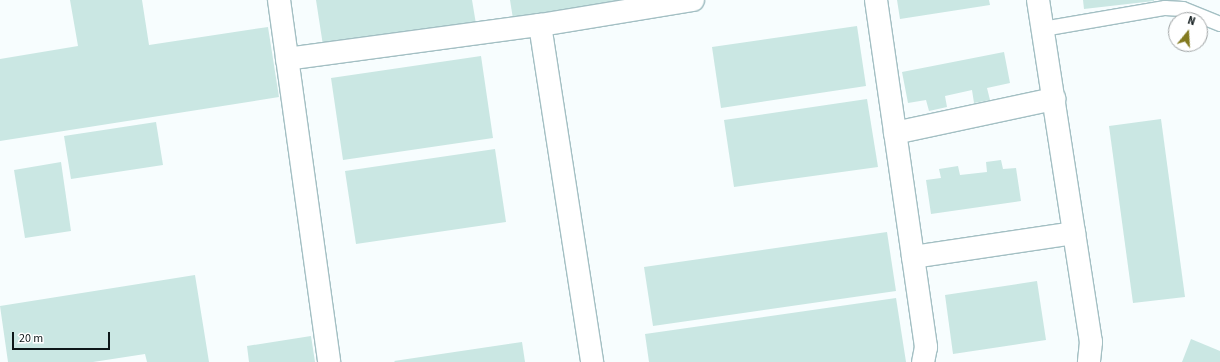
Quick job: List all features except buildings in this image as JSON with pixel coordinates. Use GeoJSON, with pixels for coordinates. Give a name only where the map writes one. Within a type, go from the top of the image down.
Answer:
{"type":"FeatureCollection","features":[{"type":"Feature","properties":{"kind":"street"},"geometry":{"type":"LineString","coordinates":[[279,0],[329,362]]}},
{"type":"Feature","properties":{"kind":"street"},"geometry":{"type":"LineString","coordinates":[[287,59],[540,25],[693,0]]}},
{"type":"Feature","properties":{"kind":"street"},"geometry":{"type":"LineString","coordinates":[[876,0],[926,347],[923,362]]}},
{"type":"Feature","properties":{"kind":"street"},"geometry":{"type":"LineString","coordinates":[[1038,0],[1091,342],[1089,362]]}},
{"type":"Feature","properties":{"kind":"street"},"geometry":{"type":"LineString","coordinates":[[540,25],[592,362]]}},
{"type":"Feature","properties":{"kind":"street"},"geometry":{"type":"LineString","coordinates":[[895,133],[1054,100]]}},
{"type":"Feature","properties":{"kind":"street"},"geometry":{"type":"LineString","coordinates":[[913,257],[1074,233]]}},
{"type":"Feature","properties":{"kind":"lane"},"geometry":{"type":"LineString","coordinates":[[1043,29],[1165,8],[1183,9],[1220,24]]}}]}
